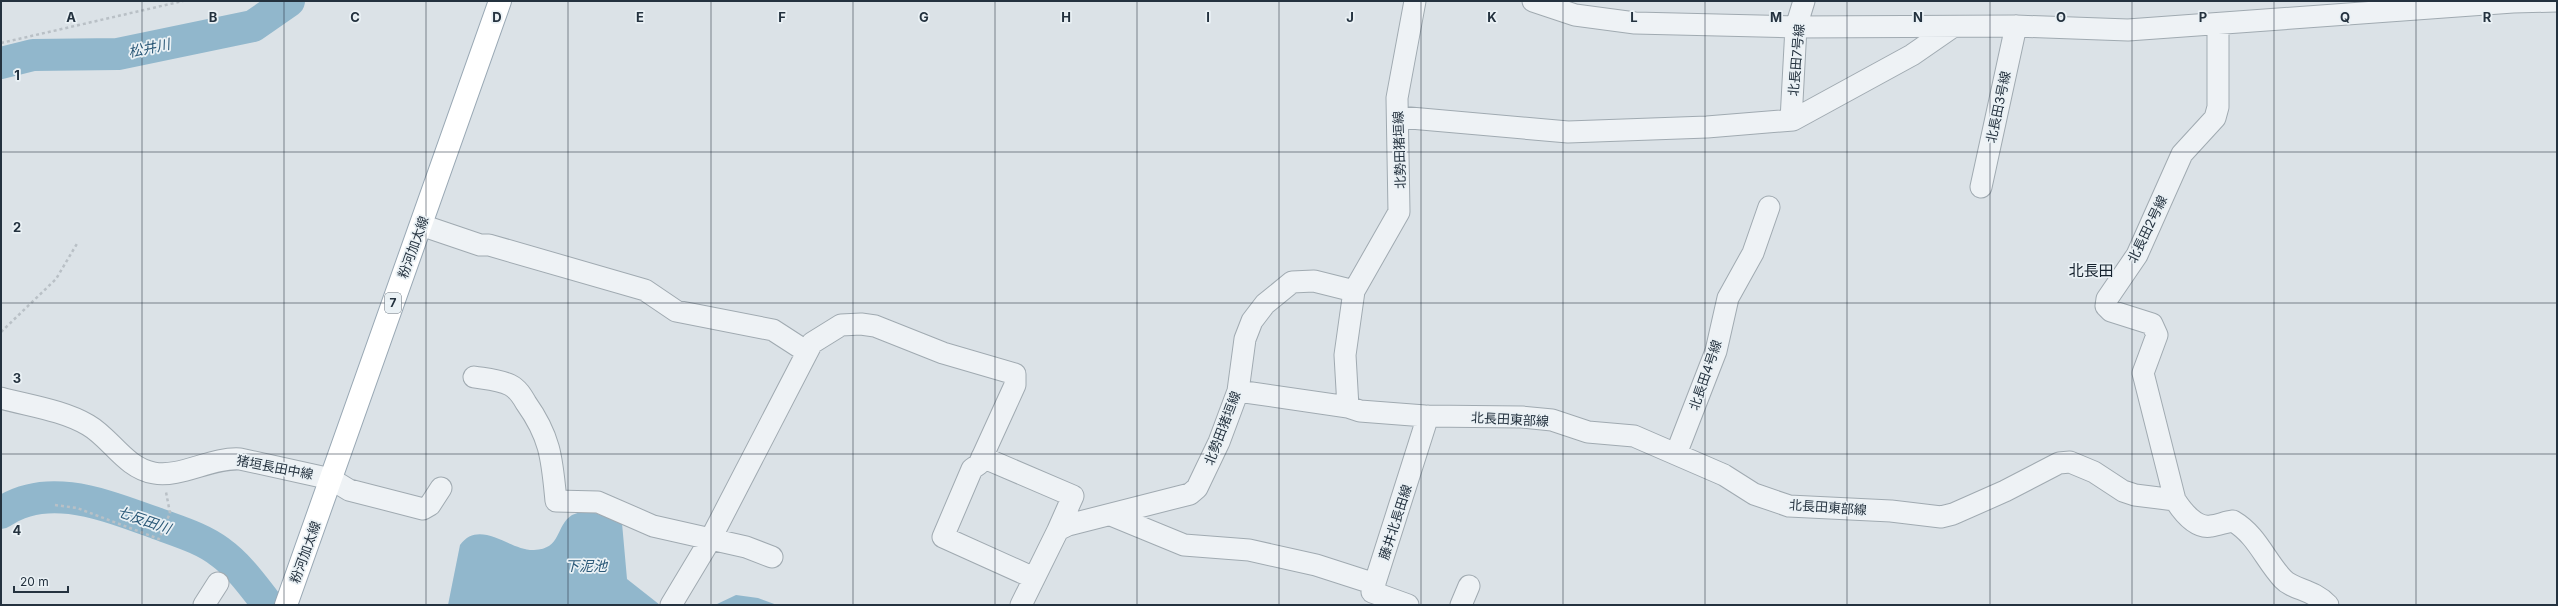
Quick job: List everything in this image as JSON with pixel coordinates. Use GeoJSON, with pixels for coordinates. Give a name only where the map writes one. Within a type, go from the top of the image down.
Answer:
{"type":"FeatureCollection","features":[{"type":"Feature","properties":{"kind":"main road","name":"粉河加太線"},"geometry":{"type":"LineString","coordinates":[[286,605],[500,1]]}},
{"type":"Feature","properties":{"kind":"street","name":"北勢田猪垣線"},"geometry":{"type":"LineString","coordinates":[[1058,530],[1068,525],[1190,494],[1197,488],[1219,442],[1238,391],[1245,339],[1252,321],[1277,293],[1292,282],[1314,281],[1354,291],[1399,212],[1399,117],[1397,98],[1415,1]]}},
{"type":"Feature","properties":{"kind":"street"},"geometry":{"type":"LineString","coordinates":[[1533,1],[1575,15],[1635,23],[1796,27],[1951,28],[2016,26],[2128,30],[2514,2],[2557,1]]}},
{"type":"Feature","properties":{"kind":"street","name":"北長田7号線"},"geometry":{"type":"LineString","coordinates":[[1791,120],[1796,27],[1804,1]]}},
{"type":"Feature","properties":{"kind":"street","name":"北長田2号線"},"geometry":{"type":"LineString","coordinates":[[2175,500],[2143,373],[2157,335],[2156,328],[2152,324],[2111,311],[2106,306],[2107,299],[2137,255],[2182,154],[2214,118],[2218,107],[2218,24]]}},
{"type":"Feature","properties":{"kind":"street","name":"北長田3号線"},"geometry":{"type":"LineString","coordinates":[[1981,187],[2016,26]]}},
{"type":"Feature","properties":{"kind":"street"},"geometry":{"type":"LineString","coordinates":[[1399,117],[1568,132],[1707,127],[1791,120],[1912,55],[1951,28]]}},
{"type":"Feature","properties":{"kind":"street","name":"北長田4号線"},"geometry":{"type":"LineString","coordinates":[[1676,454],[1716,351],[1728,298],[1753,253],[1769,207]]}},
{"type":"Feature","properties":{"kind":"street"},"geometry":{"type":"LineString","coordinates":[[421,224],[480,245],[489,245],[645,290],[676,311],[773,330],[807,352]]}},
{"type":"Feature","properties":{"kind":"street"},"geometry":{"type":"LineString","coordinates":[[1348,406],[1345,355],[1354,291]]}},
{"type":"Feature","properties":{"kind":"street"},"geometry":{"type":"LineString","coordinates":[[671,605],[710,540],[812,343],[827,332],[841,325],[860,324],[875,326],[943,353],[1015,374],[1015,385],[982,457],[972,469],[943,537],[1034,578]]}},
{"type":"Feature","properties":{"kind":"street"},"geometry":{"type":"LineString","coordinates":[[474,377],[510,385],[517,389],[538,419],[546,436],[551,456],[556,501],[598,502],[653,526],[746,547],[772,557]]}},
{"type":"Feature","properties":{"kind":"street","name":"北長田東部線"},"geometry":{"type":"LineString","coordinates":[[1238,391],[1348,406],[1360,411],[1428,416],[1522,417],[1552,420],[1588,432],[1634,436],[1724,475],[1754,494],[1789,506],[1884,510],[1941,517],[1953,514],[2005,491],[2058,463],[2070,462],[2094,472],[2123,491],[2135,495],[2175,500]]}},
{"type":"Feature","properties":{"kind":"street","name":"猪垣長田中線"},"geometry":{"type":"LineString","coordinates":[[1,398],[70,416],[90,426],[132,464],[154,473],[225,458],[240,459],[331,479],[349,490],[423,509],[430,505],[441,488]]}},
{"type":"Feature","properties":{"kind":"street","name":"藤井北長田線"},"geometry":{"type":"LineString","coordinates":[[1375,584],[1428,416]]}},
{"type":"Feature","properties":{"kind":"street"},"geometry":{"type":"LineString","coordinates":[[982,457],[1073,496],[1021,605]]}},
{"type":"Feature","properties":{"kind":"street"},"geometry":{"type":"LineString","coordinates":[[2175,500],[2182,511],[2201,525],[2211,526],[2233,521],[2244,528],[2284,580],[2318,595],[2328,605]]}},
{"type":"Feature","properties":{"kind":"street"},"geometry":{"type":"LineString","coordinates":[[1111,515],[1184,545],[1249,550],[1316,565],[1375,584],[1372,592],[1408,605]]}},
{"type":"Feature","properties":{"kind":"street"},"geometry":{"type":"LineString","coordinates":[[204,605],[218,584]]}},
{"type":"Feature","properties":{"kind":"street"},"geometry":{"type":"LineString","coordinates":[[1461,605],[1469,586]]}},
{"type":"Feature","properties":{"kind":"path"},"geometry":{"type":"LineString","coordinates":[[1,43],[184,1]]}},
{"type":"Feature","properties":{"kind":"path"},"geometry":{"type":"LineString","coordinates":[[1,332],[56,279],[78,242]]}},
{"type":"Feature","properties":{"kind":"path"},"geometry":{"type":"LineString","coordinates":[[55,505],[77,508],[159,539],[166,521],[169,505],[164,488],[164,472]]}},
{"type":"Feature","properties":{"kind":"water","name":"下泥池"},"geometry":{"type":"Polygon","coordinates":[[[587,510],[622,523],[627,579],[660,605],[448,605],[460,545],[468,538],[477,535],[486,535],[525,549],[543,549],[554,541],[563,525],[572,515],[587,510]]]}},
{"type":"Feature","properties":{"kind":"water"},"geometry":{"type":"Polygon","coordinates":[[[736,595],[758,598],[777,605],[715,605],[736,595]]]}},
{"type":"Feature","properties":{"kind":"waterway","name":"松井川"},"geometry":{"type":"LineString","coordinates":[[1,63],[33,55],[118,54],[253,26],[289,1]]}},
{"type":"Feature","properties":{"kind":"waterway","name":"七反田川"},"geometry":{"type":"LineString","coordinates":[[1,513],[19,503],[38,498],[58,497],[78,499],[118,510],[189,535],[213,547],[227,557],[238,568],[265,601]]}},
{"type":"Feature","properties":{"kind":"district","name":"北長田"},"geometry":{"type":"Point","coordinates":[2091,271]}}]}
